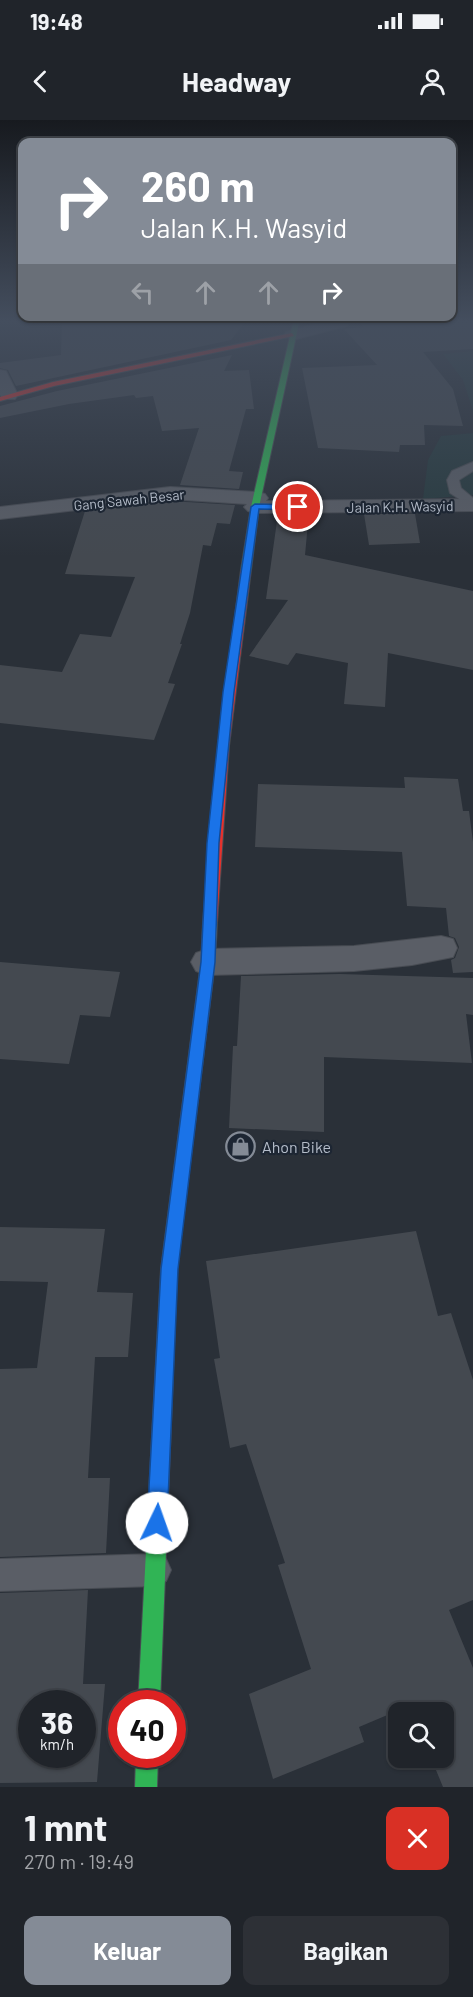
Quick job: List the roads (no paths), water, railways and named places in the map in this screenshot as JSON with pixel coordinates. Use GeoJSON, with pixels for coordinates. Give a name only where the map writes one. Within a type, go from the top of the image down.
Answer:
{"type":"FeatureCollection","features":[{"type":"Feature","properties":{"kind":"street"},"geometry":{"type":"LineString","coordinates":[[150,1690],[169,1269],[208,962],[213,843],[227,704],[257,502],[279,401]]}},
{"type":"Feature","properties":{"kind":"street","name":"Gang Sawah Besar"},"geometry":{"type":"LineString","coordinates":[[0,513],[170,493],[257,502]]}},
{"type":"Feature","properties":{"kind":"street","name":"Jalan K.H. Wasyid"},"geometry":{"type":"LineString","coordinates":[[257,502],[371,508],[473,505]]}},
{"type":"Feature","properties":{"kind":"street"},"geometry":{"type":"LineString","coordinates":[[208,962],[362,960],[402,956],[441,948]]}},
{"type":"Feature","properties":{"kind":"street"},"geometry":{"type":"LineString","coordinates":[[146,1787],[147,1768]]}},
{"type":"Feature","properties":{"kind":"lane"},"geometry":{"type":"LineString","coordinates":[[473,466],[457,474],[453,480],[455,490],[473,505]]}},
{"type":"Feature","properties":{"kind":"lane"},"geometry":{"type":"LineString","coordinates":[[0,1575],[155,1570]]}},
{"type":"Feature","properties":{"kind":"place","name":"Ahon Bike"},"geometry":{"type":"Point","coordinates":[241,1147]}}]}
